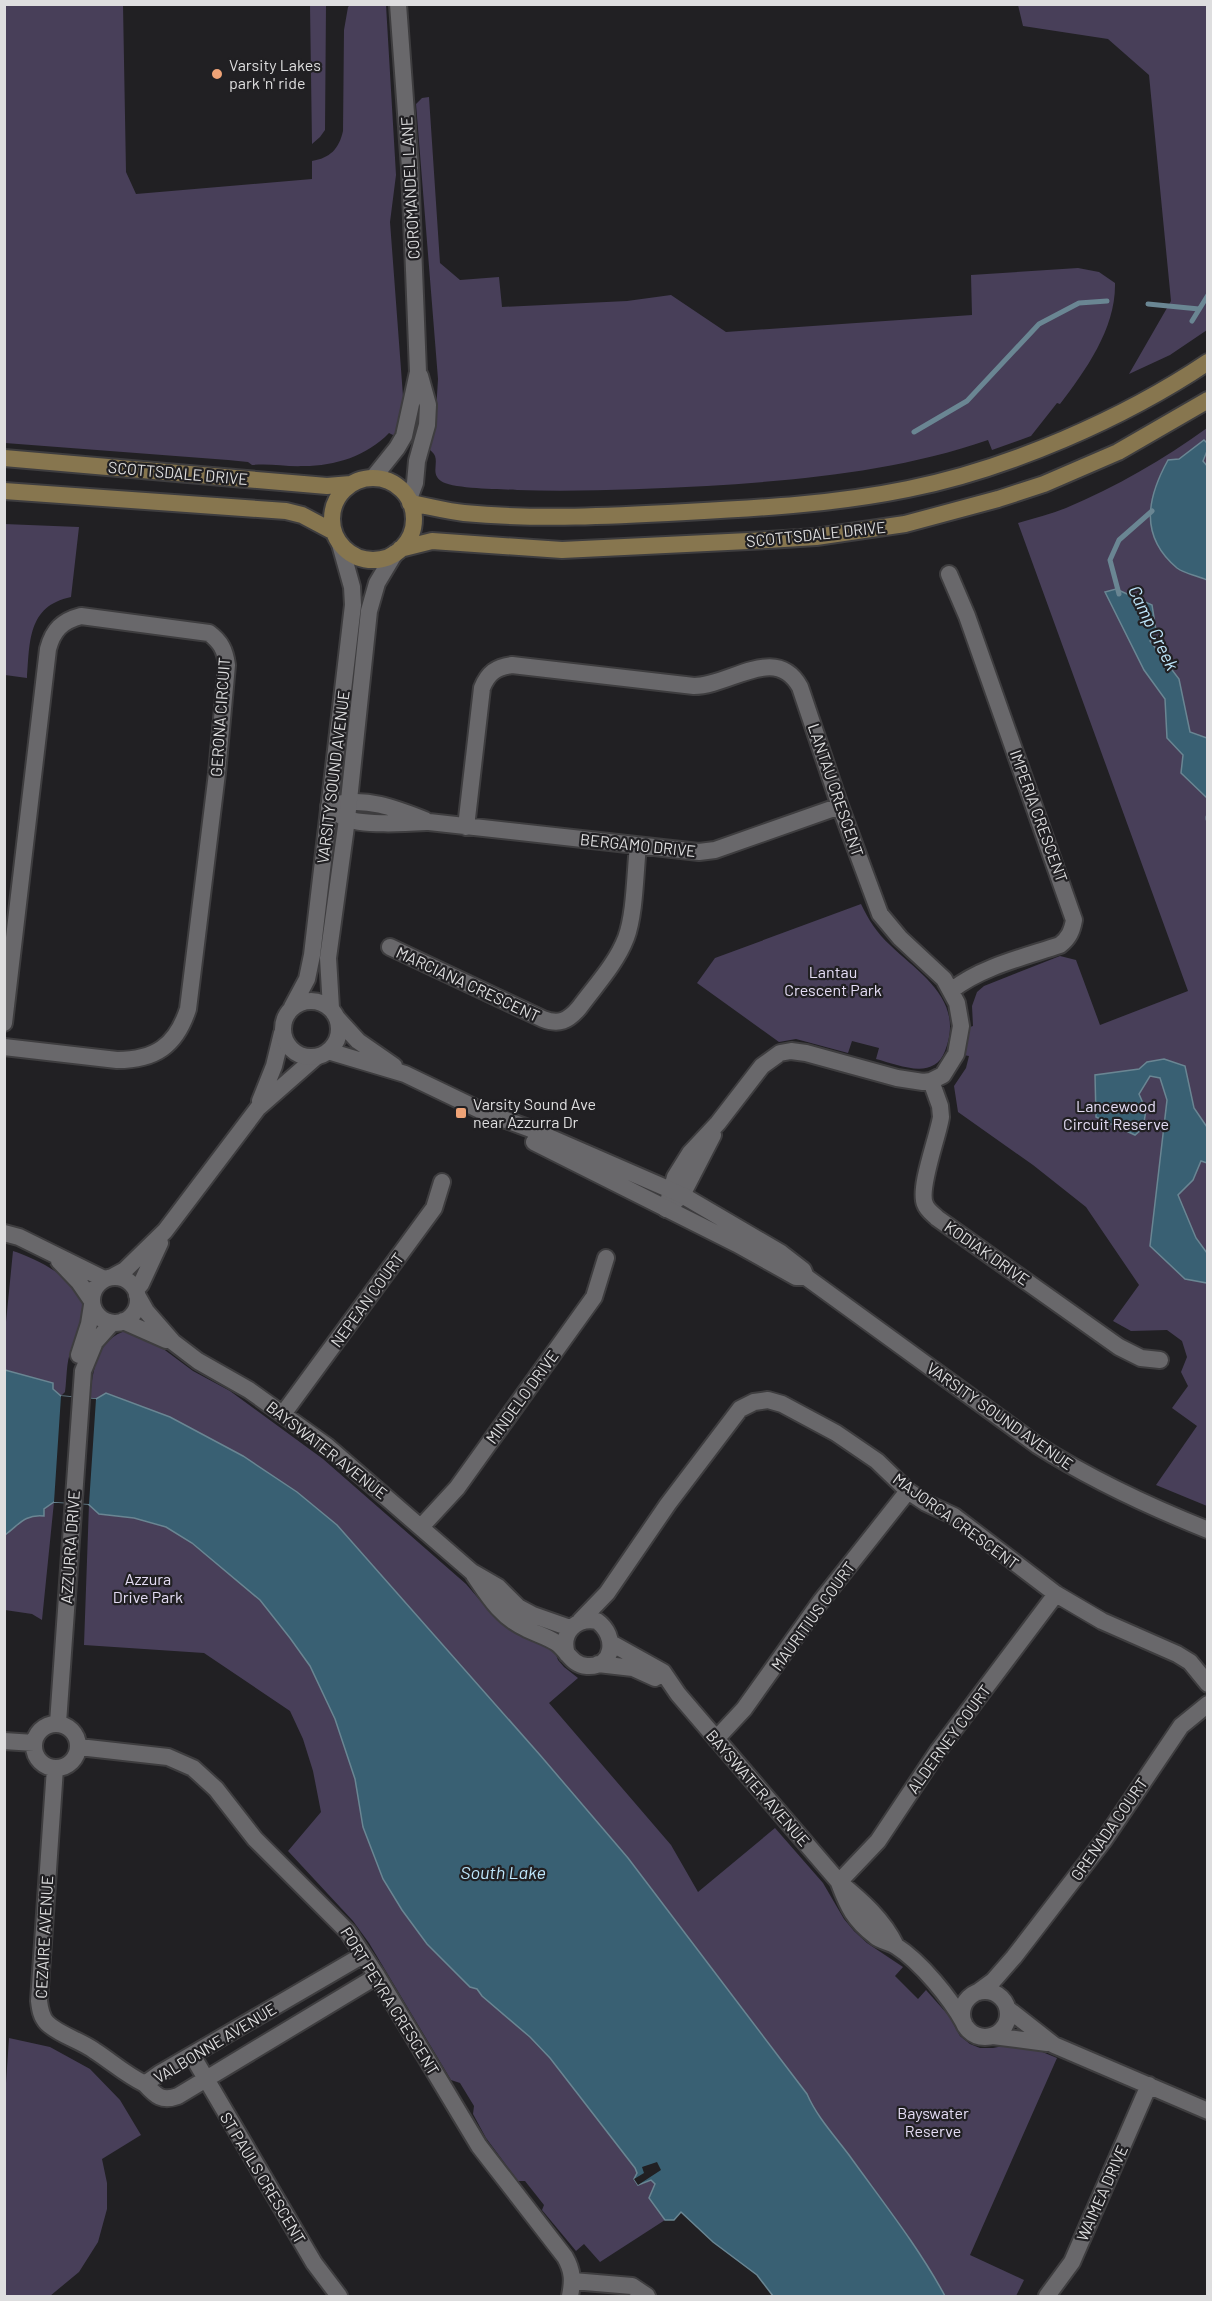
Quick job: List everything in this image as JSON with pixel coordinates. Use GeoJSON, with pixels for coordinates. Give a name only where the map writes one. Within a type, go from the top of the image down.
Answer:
{"type":"FeatureCollection","features":[{"type":"Feature","properties":{"kind":"main road","name":"SCOTTSDALE DRIVE"},"geometry":{"type":"LineString","coordinates":[[410,501],[462,513],[600,517],[789,506],[832,502],[908,489],[992,467],[1032,452],[1111,417],[1173,384],[1208,362]]}},
{"type":"Feature","properties":{"kind":"main road","name":"SCOTTSDALE DRIVE"},"geometry":{"type":"LineString","coordinates":[[397,551],[432,541],[562,550],[756,541],[816,537],[905,524],[999,499],[1044,484],[1118,452],[1208,400]]}},
{"type":"Feature","properties":{"kind":"main road","name":"SCOTTSDALE DRIVE"},"geometry":{"type":"LineString","coordinates":[[4,458],[327,486],[351,484]]}},
{"type":"Feature","properties":{"kind":"main road"},"geometry":{"type":"LineString","coordinates":[[373,478],[390,481],[401,489],[410,501],[413,512],[413,526],[408,539],[397,551],[376,560],[350,553],[337,538],[332,519],[334,505],[341,494],[351,484],[373,478]]}},
{"type":"Feature","properties":{"kind":"main road","name":"SCOTTSDALE DRIVE"},"geometry":{"type":"LineString","coordinates":[[4,491],[286,511],[302,515],[337,538]]}},
{"type":"Feature","properties":{"kind":"street","name":"COROMANDEL LANE"},"geometry":{"type":"LineString","coordinates":[[373,478],[404,436],[418,372],[410,168],[398,4]]}},
{"type":"Feature","properties":{"kind":"street","name":"COROMANDEL LANE"},"geometry":{"type":"LineString","coordinates":[[410,501],[415,483],[417,461],[427,425],[428,405],[418,372]]}},
{"type":"Feature","properties":{"kind":"street","name":"VARSITY SOUND AVENUE"},"geometry":{"type":"LineString","coordinates":[[292,1007],[307,979],[312,955],[353,606],[352,587],[337,538]]}},
{"type":"Feature","properties":{"kind":"street","name":"VARSITY SOUND AVENUE"},"geometry":{"type":"LineString","coordinates":[[397,551],[377,583],[369,611],[347,819],[328,958],[334,1013],[358,1041],[405,1074],[484,1112],[528,1128],[676,1193],[781,1253],[802,1270],[806,1277],[1037,1445],[1073,1468],[1143,1504],[1208,1530]]}},
{"type":"Feature","properties":{"kind":"street","name":"IMPERIA CRESCENT"},"geometry":{"type":"LineString","coordinates":[[949,573],[971,627],[1074,920],[1067,940],[1060,945],[978,974],[963,981],[952,990]]}},
{"type":"Feature","properties":{"kind":"street","name":"GERONA CIRCUIT"},"geometry":{"type":"LineString","coordinates":[[4,1023],[51,637],[57,627],[81,616],[209,633],[218,639],[225,650],[227,665],[217,773],[188,1009],[184,1023],[175,1037],[162,1049],[149,1057],[134,1060],[4,1047]]}},
{"type":"Feature","properties":{"kind":"street","name":"LANTAU CRESCENT"},"geometry":{"type":"LineString","coordinates":[[466,827],[482,688],[492,671],[512,665],[694,686],[715,684],[770,666],[780,668],[795,677],[800,687],[840,806],[880,914],[900,938],[937,971],[952,990],[960,1012],[961,1026],[956,1054],[948,1070],[931,1081]]}},
{"type":"Feature","properties":{"kind":"street","name":"BERGAMO DRIVE"},"geometry":{"type":"LineString","coordinates":[[329,807],[349,801],[399,809],[429,822]]}},
{"type":"Feature","properties":{"kind":"street","name":"BERGAMO DRIVE"},"geometry":{"type":"LineString","coordinates":[[329,807],[347,819],[396,824],[429,822],[680,851],[715,850],[840,806]]}},
{"type":"Feature","properties":{"kind":"street","name":"MARCIANA CRESCENT"},"geometry":{"type":"LineString","coordinates":[[390,947],[543,1019],[553,1023],[563,1022],[572,1017],[579,1008],[620,951],[626,938],[630,924],[638,846]]}},
{"type":"Feature","properties":{"kind":"street"},"geometry":{"type":"LineString","coordinates":[[83,1371],[79,1356],[89,1324],[95,1288],[108,1278],[125,1270],[165,1231],[258,1108],[335,1044],[338,1036],[334,1013],[316,1000],[308,1000],[292,1007],[286,1014],[274,1066],[258,1108]]}},
{"type":"Feature","properties":{"kind":"street"},"geometry":{"type":"LineString","coordinates":[[282,1033],[291,1049],[307,1057],[322,1054]]}},
{"type":"Feature","properties":{"kind":"street"},"geometry":{"type":"LineString","coordinates":[[666,1209],[676,1193],[675,1177],[690,1153],[718,1123],[762,1066],[780,1053],[791,1051],[806,1053],[912,1082],[931,1081]]}},
{"type":"Feature","properties":{"kind":"street","name":"VARSITY SOUND AVENUE"},"geometry":{"type":"LineString","coordinates":[[322,1054],[405,1074]]}},
{"type":"Feature","properties":{"kind":"street","name":"KODIAK DRIVE"},"geometry":{"type":"LineString","coordinates":[[931,1081],[940,1106],[941,1117],[924,1184],[925,1205],[937,1218],[1119,1347],[1140,1358],[1161,1360]]}},
{"type":"Feature","properties":{"kind":"street","name":"VARSITY SOUND AVENUE"},"geometry":{"type":"LineString","coordinates":[[484,1112],[522,1136],[737,1244],[796,1277],[806,1277]]}},
{"type":"Feature","properties":{"kind":"street","name":"NEPEAN COURT"},"geometry":{"type":"LineString","coordinates":[[283,1414],[434,1208],[442,1182]]}},
{"type":"Feature","properties":{"kind":"street"},"geometry":{"type":"LineString","coordinates":[[83,1371],[95,1342],[118,1322],[129,1318],[136,1308],[136,1293],[165,1231]]}},
{"type":"Feature","properties":{"kind":"street"},"geometry":{"type":"LineString","coordinates":[[4,1233],[19,1237],[108,1278],[126,1280],[136,1293]]}},
{"type":"Feature","properties":{"kind":"street"},"geometry":{"type":"LineString","coordinates":[[52,1254],[79,1282],[100,1317],[118,1322]]}},
{"type":"Feature","properties":{"kind":"street","name":"MINDELO DRIVE"},"geometry":{"type":"LineString","coordinates":[[421,1527],[457,1488],[594,1297],[606,1258]]}},
{"type":"Feature","properties":{"kind":"street","name":"BAYSWATER AVENUE"},"geometry":{"type":"LineString","coordinates":[[136,1293],[150,1317],[173,1342],[198,1361],[249,1390],[354,1467],[472,1572],[498,1587],[518,1607],[533,1615],[575,1624],[589,1620],[604,1626]]}},
{"type":"Feature","properties":{"kind":"street","name":"BAYSWATER AVENUE"},"geometry":{"type":"LineString","coordinates":[[118,1322],[173,1342]]}},
{"type":"Feature","properties":{"kind":"street","name":"AZZURRA DRIVE"},"geometry":{"type":"LineString","coordinates":[[58,1724],[83,1371]]}},
{"type":"Feature","properties":{"kind":"street","name":"MAJORCA CRESCENT"},"geometry":{"type":"LineString","coordinates":[[575,1624],[608,1593],[668,1504],[722,1431],[741,1409],[754,1402],[768,1400],[782,1404],[836,1433],[877,1461],[908,1491],[926,1503],[954,1516],[1056,1594],[1102,1621],[1178,1654],[1190,1662],[1208,1684]]}},
{"type":"Feature","properties":{"kind":"street","name":"MAURITIUS COURT"},"geometry":{"type":"LineString","coordinates":[[716,1739],[744,1709],[821,1601],[908,1491]]}},
{"type":"Feature","properties":{"kind":"street","name":"BAYSWATER AVENUE"},"geometry":{"type":"LineString","coordinates":[[472,1572],[497,1609],[510,1620],[559,1644],[577,1664],[633,1668],[657,1679],[678,1694]]}},
{"type":"Feature","properties":{"kind":"street","name":"MAJORCA CRESCENT"},"geometry":{"type":"LineString","coordinates":[[604,1626],[608,1593]]}},
{"type":"Feature","properties":{"kind":"street","name":"ALDERNEY COURT"},"geometry":{"type":"LineString","coordinates":[[839,1882],[878,1841],[938,1751],[1056,1594]]}},
{"type":"Feature","properties":{"kind":"street"},"geometry":{"type":"LineString","coordinates":[[567,1654],[565,1640],[575,1624]]}},
{"type":"Feature","properties":{"kind":"street"},"geometry":{"type":"LineString","coordinates":[[598,1664],[610,1652],[609,1633],[604,1626]]}},
{"type":"Feature","properties":{"kind":"street","name":"BAYSWATER AVENUE"},"geometry":{"type":"LineString","coordinates":[[611,1643],[663,1672],[678,1694],[839,1882],[861,1900],[887,1927],[896,1946],[928,1974],[950,1988],[974,1994],[985,1991],[998,1995],[1008,2008],[1054,2045]]}},
{"type":"Feature","properties":{"kind":"street","name":"GRENADA COURT"},"geometry":{"type":"LineString","coordinates":[[974,1994],[993,1981],[1014,1957],[1104,1840],[1181,1726],[1208,1704]]}},
{"type":"Feature","properties":{"kind":"street"},"geometry":{"type":"LineString","coordinates":[[58,1724],[72,1729],[79,1747],[71,1762],[61,1768],[55,1768],[39,1760],[34,1743],[42,1728],[58,1724]]}},
{"type":"Feature","properties":{"kind":"street"},"geometry":{"type":"LineString","coordinates":[[4,1741],[34,1743]]}},
{"type":"Feature","properties":{"kind":"street","name":"PORT PEYRA CRESCENT"},"geometry":{"type":"LineString","coordinates":[[79,1747],[168,1757],[193,1768],[216,1789],[255,1839],[339,1921],[377,1976],[479,2146],[565,2257],[572,2270],[571,2289]]}},
{"type":"Feature","properties":{"kind":"street","name":"CEZAIRE AVENUE"},"geometry":{"type":"LineString","coordinates":[[55,1768],[40,2013],[46,2022],[57,2030],[95,2050],[130,2077],[145,2084]]}},
{"type":"Feature","properties":{"kind":"street","name":"VALBONNE AVENUE"},"geometry":{"type":"LineString","coordinates":[[363,1955],[145,2084],[160,2098],[169,2099],[377,1976]]}},
{"type":"Feature","properties":{"kind":"street","name":"GRENADA COURT"},"geometry":{"type":"LineString","coordinates":[[1008,2008],[1007,1984],[1014,1957]]}},
{"type":"Feature","properties":{"kind":"street","name":"BAYSWATER AVENUE"},"geometry":{"type":"LineString","coordinates":[[928,1974],[957,2011],[967,2029],[979,2037],[993,2036],[1054,2045],[1208,2111]]}},
{"type":"Feature","properties":{"kind":"street"},"geometry":{"type":"LineString","coordinates":[[964,2023],[963,2009],[974,1994]]}},
{"type":"Feature","properties":{"kind":"street"},"geometry":{"type":"LineString","coordinates":[[993,2036],[999,2033],[1007,2023],[1008,2008]]}},
{"type":"Feature","properties":{"kind":"street","name":"ST PAULS CRESCENT"},"geometry":{"type":"LineString","coordinates":[[192,2055],[314,2264],[339,2296]]}},
{"type":"Feature","properties":{"kind":"street","name":"WAIMEA DRIVE"},"geometry":{"type":"LineString","coordinates":[[1047,2296],[1072,2262],[1149,2085]]}},
{"type":"Feature","properties":{"kind":"street"},"geometry":{"type":"LineString","coordinates":[[571,2289],[632,2286],[647,2296]]}},
{"type":"Feature","properties":{"kind":"green space"},"geometry":{"type":"Polygon","coordinates":[[[4,5],[123,5],[126,172],[136,194],[312,179],[312,161],[324,158],[333,152],[343,131],[344,30],[348,7],[350,5],[386,5],[396,175],[390,222],[403,396],[395,436],[389,433],[361,454],[339,462],[316,466],[252,465],[248,462],[228,460],[5,443],[4,5]]]}},
{"type":"Feature","properties":{"kind":"green space"},"geometry":{"type":"Polygon","coordinates":[[[310,5],[326,5],[325,130],[312,144],[310,5]]]}},
{"type":"Feature","properties":{"kind":"green space"},"geometry":{"type":"Polygon","coordinates":[[[1018,5],[1207,5],[1207,330],[1170,355],[1129,374],[1171,301],[1149,75],[1108,39],[1023,26],[1018,5]]]}},
{"type":"Feature","properties":{"kind":"green space"},"geometry":{"type":"Polygon","coordinates":[[[429,97],[440,263],[460,280],[499,277],[502,307],[627,301],[671,295],[726,332],[972,315],[971,275],[1078,268],[1099,272],[1115,283],[1114,300],[1105,332],[1080,377],[1060,404],[1057,403],[1031,436],[992,450],[988,440],[954,451],[885,467],[779,481],[707,486],[541,491],[447,484],[436,475],[436,459],[429,449],[435,428],[438,379],[416,104],[422,98],[429,97]]]}},
{"type":"Feature","properties":{"kind":"green space","name":"Lancewood Circuit Reserve"},"geometry":{"type":"Polygon","coordinates":[[[1207,428],[1207,1506],[1156,1485],[1197,1426],[1172,1408],[1188,1386],[1181,1372],[1187,1357],[1182,1341],[1167,1330],[1131,1331],[1113,1321],[1139,1285],[1086,1207],[1033,1165],[958,1112],[954,1086],[966,1068],[969,1056],[963,1055],[967,1028],[973,1026],[972,1006],[977,992],[984,986],[1060,956],[1076,960],[1100,1025],[1188,991],[1018,523],[1060,510],[1121,482],[1174,451],[1207,428]]]}},
{"type":"Feature","properties":{"kind":"green space"},"geometry":{"type":"Polygon","coordinates":[[[4,524],[79,527],[71,597],[57,602],[39,617],[31,639],[27,678],[5,675],[4,524]]]}},
{"type":"Feature","properties":{"kind":"green space","name":"Lantau Crescent Park"},"geometry":{"type":"Polygon","coordinates":[[[861,904],[881,936],[926,978],[945,1003],[950,1033],[945,1051],[933,1066],[905,1067],[876,1059],[879,1048],[852,1041],[848,1053],[796,1039],[779,1042],[697,983],[715,958],[861,904]]]}},
{"type":"Feature","properties":{"kind":"green space"},"geometry":{"type":"Polygon","coordinates":[[[13,1251],[60,1274],[79,1293],[83,1304],[84,1315],[69,1355],[65,1392],[61,1396],[53,1389],[53,1383],[5,1370],[5,1332],[13,1251]]]}},
{"type":"Feature","properties":{"kind":"green space","name":"Bayswater Reserve"},"geometry":{"type":"Polygon","coordinates":[[[128,1330],[154,1342],[193,1371],[230,1391],[323,1459],[466,1584],[496,1619],[514,1631],[549,1646],[564,1667],[578,1678],[549,1703],[671,1845],[698,1892],[775,1828],[823,1883],[844,1919],[854,1931],[867,1943],[903,1967],[895,1976],[918,1999],[926,1990],[949,2016],[960,2036],[980,2048],[1013,2044],[1035,2049],[1057,2058],[970,2255],[1024,2280],[1016,2296],[945,2296],[911,2242],[821,2118],[807,2094],[628,1858],[337,1525],[297,1492],[243,1456],[170,1417],[106,1393],[96,1399],[90,1398],[95,1367],[103,1348],[117,1334],[128,1330]]]}},
{"type":"Feature","properties":{"kind":"green space"},"geometry":{"type":"Polygon","coordinates":[[[54,1502],[42,1620],[32,1614],[5,1610],[5,1535],[24,1519],[54,1502]]]}},
{"type":"Feature","properties":{"kind":"green space","name":"Azzura Drive Park"},"geometry":{"type":"Polygon","coordinates":[[[89,1504],[99,1514],[134,1518],[166,1527],[192,1543],[260,1600],[310,1666],[335,1719],[402,1910],[427,1944],[470,1987],[477,1989],[550,2058],[635,2168],[642,2184],[652,2180],[655,2184],[649,2198],[665,2220],[600,2262],[584,2244],[576,2251],[542,2210],[544,2205],[525,2181],[518,2181],[486,2138],[473,2114],[474,2106],[460,2083],[451,2080],[369,1943],[353,1921],[288,1851],[321,1812],[313,1771],[303,1739],[290,1711],[204,1653],[84,1645],[89,1504]]]}},
{"type":"Feature","properties":{"kind":"green space"},"geometry":{"type":"Polygon","coordinates":[[[9,2038],[50,2047],[90,2069],[120,2100],[141,2135],[102,2159],[107,2183],[107,2209],[98,2242],[79,2272],[50,2296],[5,2296],[4,2084],[6,2083],[9,2038]]]}},
{"type":"Feature","properties":{"kind":"water"},"geometry":{"type":"Polygon","coordinates":[[[1204,440],[1208,444],[1203,461],[1208,467],[1207,580],[1180,570],[1165,556],[1152,530],[1150,516],[1155,488],[1168,460],[1179,459],[1204,440]]]}},
{"type":"Feature","properties":{"kind":"water"},"geometry":{"type":"Polygon","coordinates":[[[1116,589],[1152,605],[1156,630],[1150,641],[1179,679],[1190,732],[1207,738],[1207,798],[1181,773],[1183,755],[1167,738],[1165,699],[1144,670],[1105,592],[1116,589]]]}},
{"type":"Feature","properties":{"kind":"water"},"geometry":{"type":"Polygon","coordinates":[[[1164,1059],[1185,1066],[1194,1108],[1207,1127],[1207,1163],[1201,1161],[1193,1180],[1178,1195],[1196,1238],[1207,1253],[1207,1283],[1185,1279],[1150,1246],[1167,1100],[1160,1078],[1150,1076],[1139,1094],[1146,1110],[1143,1128],[1135,1135],[1096,1117],[1095,1075],[1139,1069],[1147,1062],[1164,1059]]]}},
{"type":"Feature","properties":{"kind":"water","name":"South Lake"},"geometry":{"type":"Polygon","coordinates":[[[5,1370],[53,1383],[53,1389],[61,1396],[96,1399],[106,1393],[170,1417],[243,1456],[297,1492],[337,1525],[628,1858],[807,2094],[821,2118],[911,2242],[945,2296],[773,2296],[757,2275],[713,2242],[681,2212],[674,2220],[665,2220],[649,2198],[655,2184],[651,2180],[638,2185],[634,2179],[637,2173],[635,2168],[550,2058],[477,1989],[470,1987],[427,1944],[402,1910],[383,1879],[363,1827],[355,1779],[335,1719],[310,1666],[260,1600],[192,1543],[166,1527],[134,1518],[99,1514],[88,1504],[54,1502],[44,1509],[44,1516],[27,1518],[5,1535],[5,1370]]]}},
{"type":"Feature","properties":{"kind":"pier"},"geometry":{"type":"Polygon","coordinates":[[[61,1396],[96,1399],[89,1504],[54,1502],[61,1396]]]}},
{"type":"Feature","properties":{"kind":"pier"},"geometry":{"type":"Polygon","coordinates":[[[657,2162],[661,2170],[638,2185],[634,2179],[644,2173],[642,2167],[657,2162]]]}},
{"type":"Feature","properties":{"kind":"waterway","name":"Camp Creek"},"geometry":{"type":"LineString","coordinates":[[1192,321],[1208,295]]}},
{"type":"Feature","properties":{"kind":"waterway"},"geometry":{"type":"LineString","coordinates":[[914,432],[967,401],[1039,324],[1079,303],[1107,301]]}},
{"type":"Feature","properties":{"kind":"waterway"},"geometry":{"type":"LineString","coordinates":[[1148,304],[1199,309]]}},
{"type":"Feature","properties":{"kind":"waterway","name":"Camp Creek"},"geometry":{"type":"LineString","coordinates":[[1119,594],[1110,560],[1119,540],[1152,511]]}},
{"type":"Feature","properties":{"kind":"place","name":"Varsity Lakes park 'n' ride"},"geometry":{"type":"Point","coordinates":[217,74]}},
{"type":"Feature","properties":{"kind":"place","name":"Varsity Sound Ave near Azzurra Dr"},"geometry":{"type":"Point","coordinates":[461,1113]}}]}
